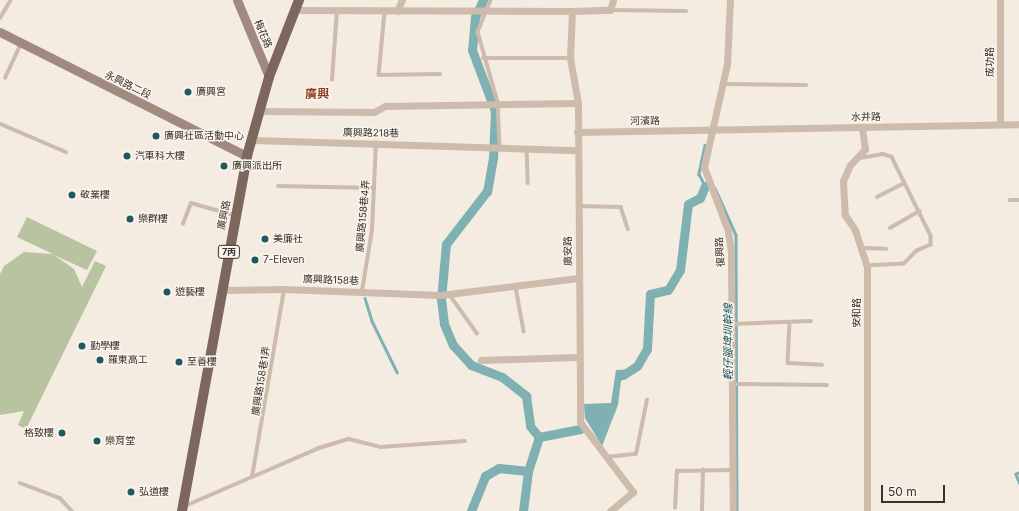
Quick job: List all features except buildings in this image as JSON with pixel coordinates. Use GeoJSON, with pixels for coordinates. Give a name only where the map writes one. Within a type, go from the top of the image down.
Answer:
{"type":"FeatureCollection","features":[{"type":"Feature","properties":{"kind":"main road","name":"廣興路"},"geometry":{"type":"LineString","coordinates":[[183,509],[247,156],[269,77],[299,0]]}},
{"type":"Feature","properties":{"kind":"street","name":"梅花路"},"geometry":{"type":"LineString","coordinates":[[237,0],[269,77]]}},
{"type":"Feature","properties":{"kind":"street"},"geometry":{"type":"LineString","coordinates":[[397,11],[402,0]]}},
{"type":"Feature","properties":{"kind":"street"},"geometry":{"type":"LineString","coordinates":[[295,10],[385,12],[572,12],[610,10],[613,0]]}},
{"type":"Feature","properties":{"kind":"street","name":"復興路"},"geometry":{"type":"LineString","coordinates":[[730,0],[730,34],[724,84],[704,167],[728,231],[732,324],[732,511]]}},
{"type":"Feature","properties":{"kind":"street","name":"成功路"},"geometry":{"type":"LineString","coordinates":[[1000,0],[1000,123]]}},
{"type":"Feature","properties":{"kind":"street","name":"廣安路"},"geometry":{"type":"LineString","coordinates":[[572,12],[570,58],[578,103],[576,150],[578,278],[577,357],[580,422],[605,458],[633,492],[610,511]]}},
{"type":"Feature","properties":{"kind":"street","name":"永興路二段"},"geometry":{"type":"LineString","coordinates":[[0,32],[21,44],[247,156]]}},
{"type":"Feature","properties":{"kind":"street"},"geometry":{"type":"LineString","coordinates":[[259,111],[374,112],[385,106],[488,106],[498,102],[578,103]]}},
{"type":"Feature","properties":{"kind":"street","name":"水井路"},"geometry":{"type":"LineString","coordinates":[[713,130],[862,128],[1000,123],[1019,124]]}},
{"type":"Feature","properties":{"kind":"street"},"geometry":{"type":"LineString","coordinates":[[860,158],[865,149],[862,128]]}},
{"type":"Feature","properties":{"kind":"street","name":"河濱路"},"geometry":{"type":"LineString","coordinates":[[577,132],[713,130]]}},
{"type":"Feature","properties":{"kind":"street","name":"廣興路218巷"},"geometry":{"type":"LineString","coordinates":[[252,140],[500,146]]}},
{"type":"Feature","properties":{"kind":"street"},"geometry":{"type":"LineString","coordinates":[[500,146],[576,150]]}},
{"type":"Feature","properties":{"kind":"street","name":"安和路"},"geometry":{"type":"LineString","coordinates":[[860,158],[850,165],[844,181],[845,215],[863,248],[867,266],[868,511]]}},
{"type":"Feature","properties":{"kind":"street"},"geometry":{"type":"LineString","coordinates":[[450,295],[578,278]]}},
{"type":"Feature","properties":{"kind":"street","name":"廣興路158巷"},"geometry":{"type":"LineString","coordinates":[[222,290],[284,289],[450,295]]}},
{"type":"Feature","properties":{"kind":"street"},"geometry":{"type":"LineString","coordinates":[[481,360],[577,357]]}},
{"type":"Feature","properties":{"kind":"lane"},"geometry":{"type":"LineString","coordinates":[[0,18],[11,0]]}},
{"type":"Feature","properties":{"kind":"lane"},"geometry":{"type":"LineString","coordinates":[[491,0],[484,11],[478,32],[483,58],[498,102],[500,146]]}},
{"type":"Feature","properties":{"kind":"lane"},"geometry":{"type":"LineString","coordinates":[[610,10],[686,11]]}},
{"type":"Feature","properties":{"kind":"lane"},"geometry":{"type":"LineString","coordinates":[[332,80],[337,11]]}},
{"type":"Feature","properties":{"kind":"lane"},"geometry":{"type":"LineString","coordinates":[[385,12],[379,75],[440,74]]}},
{"type":"Feature","properties":{"kind":"lane"},"geometry":{"type":"LineString","coordinates":[[4,78],[21,44]]}},
{"type":"Feature","properties":{"kind":"lane"},"geometry":{"type":"LineString","coordinates":[[483,58],[570,58]]}},
{"type":"Feature","properties":{"kind":"lane"},"geometry":{"type":"LineString","coordinates":[[724,84],[806,85]]}},
{"type":"Feature","properties":{"kind":"lane"},"geometry":{"type":"LineString","coordinates":[[1,124],[66,152]]}},
{"type":"Feature","properties":{"kind":"lane","name":"廣興路158巷4弄"},"geometry":{"type":"LineString","coordinates":[[362,291],[374,188],[376,142]]}},
{"type":"Feature","properties":{"kind":"lane"},"geometry":{"type":"LineString","coordinates":[[527,147],[528,183]]}},
{"type":"Feature","properties":{"kind":"lane"},"geometry":{"type":"LineString","coordinates":[[860,158],[883,154],[892,157],[931,236],[931,245],[917,251],[904,264],[867,266]]}},
{"type":"Feature","properties":{"kind":"lane"},"geometry":{"type":"LineString","coordinates":[[876,197],[904,183]]}},
{"type":"Feature","properties":{"kind":"lane"},"geometry":{"type":"LineString","coordinates":[[278,186],[374,188]]}},
{"type":"Feature","properties":{"kind":"lane"},"geometry":{"type":"LineString","coordinates":[[1010,200],[1019,200]]}},
{"type":"Feature","properties":{"kind":"lane"},"geometry":{"type":"LineString","coordinates":[[183,224],[191,203],[236,216]]}},
{"type":"Feature","properties":{"kind":"lane"},"geometry":{"type":"LineString","coordinates":[[577,206],[622,207],[628,229]]}},
{"type":"Feature","properties":{"kind":"lane"},"geometry":{"type":"LineString","coordinates":[[890,228],[919,211]]}},
{"type":"Feature","properties":{"kind":"lane"},"geometry":{"type":"LineString","coordinates":[[863,248],[886,249]]}},
{"type":"Feature","properties":{"kind":"lane"},"geometry":{"type":"LineString","coordinates":[[516,287],[524,331]]}},
{"type":"Feature","properties":{"kind":"lane","name":"廣興路158巷1弄"},"geometry":{"type":"LineString","coordinates":[[252,477],[284,289]]}},
{"type":"Feature","properties":{"kind":"lane"},"geometry":{"type":"LineString","coordinates":[[450,295],[477,333]]}},
{"type":"Feature","properties":{"kind":"lane"},"geometry":{"type":"LineString","coordinates":[[732,324],[811,321]]}},
{"type":"Feature","properties":{"kind":"lane"},"geometry":{"type":"LineString","coordinates":[[790,322],[788,363],[822,365]]}},
{"type":"Feature","properties":{"kind":"lane"},"geometry":{"type":"LineString","coordinates":[[732,384],[827,385]]}},
{"type":"Feature","properties":{"kind":"lane"},"geometry":{"type":"LineString","coordinates":[[605,458],[636,454],[647,400]]}},
{"type":"Feature","properties":{"kind":"lane"},"geometry":{"type":"LineString","coordinates":[[183,509],[319,448],[349,439],[381,447],[465,441]]}},
{"type":"Feature","properties":{"kind":"lane"},"geometry":{"type":"LineString","coordinates":[[702,511],[703,470]]}},
{"type":"Feature","properties":{"kind":"lane"},"geometry":{"type":"LineString","coordinates":[[675,508],[677,471],[733,470]]}},
{"type":"Feature","properties":{"kind":"lane"},"geometry":{"type":"LineString","coordinates":[[20,483],[60,498],[72,511]]}},
{"type":"Feature","properties":{"kind":"green space"},"geometry":{"type":"Polygon","coordinates":[[[27,217],[97,251],[87,270],[54,255],[74,269],[82,287],[95,261],[106,266],[26,429],[18,425],[24,411],[0,415],[0,274],[4,266],[24,252],[53,254],[17,237],[27,217]]]}},
{"type":"Feature","properties":{"kind":"water"},"geometry":{"type":"Polygon","coordinates":[[[638,369],[621,381],[618,405],[602,446],[585,418],[584,404],[611,403],[616,370],[638,369]]]}},
{"type":"Feature","properties":{"kind":"waterway"},"geometry":{"type":"LineString","coordinates":[[483,0],[475,17],[472,50],[495,111],[493,158],[487,191],[446,244],[441,299],[444,324],[453,345],[471,365],[502,377],[526,396],[530,426],[539,437]]}},
{"type":"Feature","properties":{"kind":"waterway"},"geometry":{"type":"LineString","coordinates":[[705,145],[699,174],[705,186],[709,186]]}},
{"type":"Feature","properties":{"kind":"waterway"},"geometry":{"type":"LineString","coordinates":[[623,375],[637,366],[647,349],[650,294],[668,290],[680,270],[688,204],[700,198],[705,186]]}},
{"type":"Feature","properties":{"kind":"waterway","name":"輕仔腳埤圳幹線"},"geometry":{"type":"LineString","coordinates":[[715,188],[736,235],[737,511]]}},
{"type":"Feature","properties":{"kind":"waterway"},"geometry":{"type":"LineString","coordinates":[[365,298],[372,321],[397,372]]}},
{"type":"Feature","properties":{"kind":"waterway"},"geometry":{"type":"LineString","coordinates":[[539,437],[580,429]]}},
{"type":"Feature","properties":{"kind":"waterway"},"geometry":{"type":"LineString","coordinates":[[471,511],[485,476],[499,468],[528,471],[539,437]]}},
{"type":"Feature","properties":{"kind":"waterway"},"geometry":{"type":"LineString","coordinates":[[523,511],[528,471]]}},
{"type":"Feature","properties":{"kind":"waterway"},"geometry":{"type":"LineString","coordinates":[[1019,473],[1016,474],[1019,482]]}},
{"type":"Feature","properties":{"kind":"place","name":"廣興宮"},"geometry":{"type":"Point","coordinates":[188,92]}},
{"type":"Feature","properties":{"kind":"place","name":"廣興社區活動中心"},"geometry":{"type":"Point","coordinates":[156,136]}},
{"type":"Feature","properties":{"kind":"place","name":"汽車科大樓"},"geometry":{"type":"Point","coordinates":[127,156]}},
{"type":"Feature","properties":{"kind":"place","name":"廣興派出所"},"geometry":{"type":"Point","coordinates":[224,166]}},
{"type":"Feature","properties":{"kind":"place","name":"敬業樓"},"geometry":{"type":"Point","coordinates":[72,195]}},
{"type":"Feature","properties":{"kind":"place","name":"樂群樓"},"geometry":{"type":"Point","coordinates":[130,219]}},
{"type":"Feature","properties":{"kind":"place","name":"美廉社"},"geometry":{"type":"Point","coordinates":[265,239]}},
{"type":"Feature","properties":{"kind":"place","name":"7-Eleven"},"geometry":{"type":"Point","coordinates":[255,260]}},
{"type":"Feature","properties":{"kind":"place","name":"遊藝樓"},"geometry":{"type":"Point","coordinates":[167,292]}},
{"type":"Feature","properties":{"kind":"place","name":"勤學樓"},"geometry":{"type":"Point","coordinates":[82,346]}},
{"type":"Feature","properties":{"kind":"place","name":"羅東高工"},"geometry":{"type":"Point","coordinates":[100,360]}},
{"type":"Feature","properties":{"kind":"place","name":"至善樓"},"geometry":{"type":"Point","coordinates":[179,362]}},
{"type":"Feature","properties":{"kind":"place","name":"格致樓"},"geometry":{"type":"Point","coordinates":[62,433]}},
{"type":"Feature","properties":{"kind":"place","name":"樂育堂"},"geometry":{"type":"Point","coordinates":[97,441]}},
{"type":"Feature","properties":{"kind":"place","name":"弘道樓"},"geometry":{"type":"Point","coordinates":[131,492]}},
{"type":"Feature","properties":{"kind":"district","name":"廣興"},"geometry":{"type":"Point","coordinates":[317,94]}}]}
